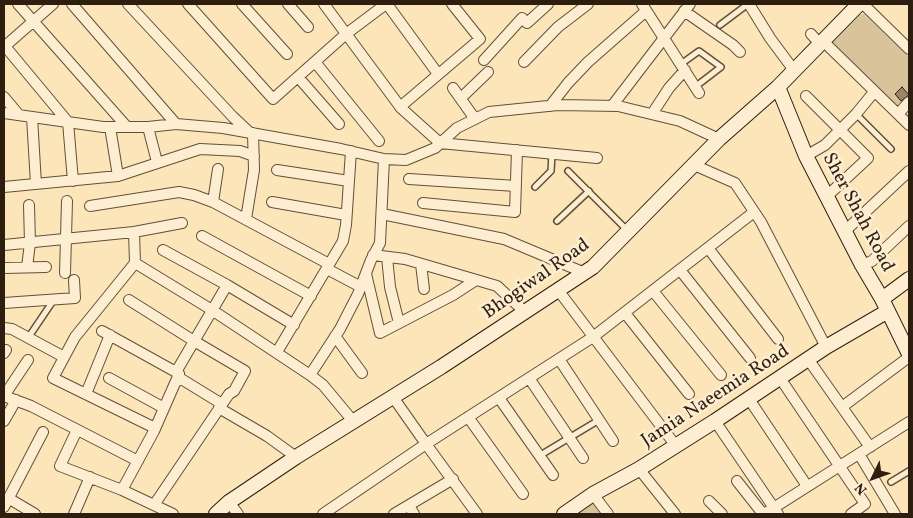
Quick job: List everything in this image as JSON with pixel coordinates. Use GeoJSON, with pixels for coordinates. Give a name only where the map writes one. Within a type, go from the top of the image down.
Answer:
{"type":"FeatureCollection","features":[{"type":"Feature","properties":{"kind":"main road","name":"Bhogiwal Road"},"geometry":{"type":"LineString","coordinates":[[216,514],[229,502],[296,457],[593,267],[719,140],[778,87],[818,40],[859,4]]}},
{"type":"Feature","properties":{"kind":"main road","name":"Sher Shah Road"},"geometry":{"type":"LineString","coordinates":[[778,87],[806,156],[844,232],[885,305],[909,356]]}},
{"type":"Feature","properties":{"kind":"main road","name":"Jamia Naeemia Road"},"geometry":{"type":"LineString","coordinates":[[564,514],[593,494],[676,446],[826,347],[885,305],[909,278]]}},
{"type":"Feature","properties":{"kind":"street"},"geometry":{"type":"LineString","coordinates":[[18,4],[126,127]]}},
{"type":"Feature","properties":{"kind":"street"},"geometry":{"type":"LineString","coordinates":[[53,4],[4,46],[68,122],[73,181]]}},
{"type":"Feature","properties":{"kind":"street"},"geometry":{"type":"LineString","coordinates":[[72,4],[176,124]]}},
{"type":"Feature","properties":{"kind":"street"},"geometry":{"type":"LineString","coordinates":[[128,4],[233,117],[251,133],[254,170],[246,220]]}},
{"type":"Feature","properties":{"kind":"street"},"geometry":{"type":"LineString","coordinates":[[188,4],[273,99],[346,34],[387,4],[438,74]]}},
{"type":"Feature","properties":{"kind":"street"},"geometry":{"type":"LineString","coordinates":[[242,4],[287,54]]}},
{"type":"Feature","properties":{"kind":"street"},"geometry":{"type":"LineString","coordinates":[[288,4],[308,27]]}},
{"type":"Feature","properties":{"kind":"street"},"geometry":{"type":"LineString","coordinates":[[324,4],[400,107],[440,143],[597,158]]}},
{"type":"Feature","properties":{"kind":"street"},"geometry":{"type":"LineString","coordinates":[[400,107],[480,39],[452,4]]}},
{"type":"Feature","properties":{"kind":"street"},"geometry":{"type":"LineString","coordinates":[[484,60],[522,18],[527,23],[548,4]]}},
{"type":"Feature","properties":{"kind":"street"},"geometry":{"type":"LineString","coordinates":[[524,62],[558,27],[588,4]]}},
{"type":"Feature","properties":{"kind":"street"},"geometry":{"type":"LineString","coordinates":[[748,4],[793,69]]}},
{"type":"Feature","properties":{"kind":"street"},"geometry":{"type":"LineString","coordinates":[[863,4],[909,50]]}},
{"type":"Feature","properties":{"kind":"street"},"geometry":{"type":"LineString","coordinates":[[550,106],[568,83],[644,7],[697,90]]}},
{"type":"Feature","properties":{"kind":"street"},"geometry":{"type":"LineString","coordinates":[[612,106],[687,8],[740,52]]}},
{"type":"Feature","properties":{"kind":"street"},"geometry":{"type":"LineString","coordinates":[[818,40],[909,125]]}},
{"type":"Feature","properties":{"kind":"street"},"geometry":{"type":"LineString","coordinates":[[315,62],[379,140]]}},
{"type":"Feature","properties":{"kind":"street"},"geometry":{"type":"LineString","coordinates":[[652,114],[683,67]]}},
{"type":"Feature","properties":{"kind":"street"},"geometry":{"type":"LineString","coordinates":[[460,98],[488,72]]}},
{"type":"Feature","properties":{"kind":"street"},"geometry":{"type":"LineString","coordinates":[[298,77],[339,124]]}},
{"type":"Feature","properties":{"kind":"street"},"geometry":{"type":"LineString","coordinates":[[453,88],[475,119]]}},
{"type":"Feature","properties":{"kind":"street"},"geometry":{"type":"LineString","coordinates":[[806,156],[825,145],[856,114],[874,92]]}},
{"type":"Feature","properties":{"kind":"street"},"geometry":{"type":"LineString","coordinates":[[806,96],[868,158],[826,197]]}},
{"type":"Feature","properties":{"kind":"street"},"geometry":{"type":"LineString","coordinates":[[4,98],[19,116]]}},
{"type":"Feature","properties":{"kind":"street"},"geometry":{"type":"LineString","coordinates":[[898,114],[909,102]]}},
{"type":"Feature","properties":{"kind":"street"},"geometry":{"type":"LineString","coordinates":[[4,113],[110,127],[148,127],[176,124],[223,128],[351,151],[384,159],[406,160],[435,148],[457,128],[489,112],[550,106],[618,106],[680,121],[719,140]]}},
{"type":"Feature","properties":{"kind":"street"},"geometry":{"type":"LineString","coordinates":[[32,117],[36,184]]}},
{"type":"Feature","properties":{"kind":"street"},"geometry":{"type":"LineString","coordinates":[[110,127],[118,176]]}},
{"type":"Feature","properties":{"kind":"street"},"geometry":{"type":"LineString","coordinates":[[148,127],[157,162]]}},
{"type":"Feature","properties":{"kind":"street"},"geometry":{"type":"LineString","coordinates":[[4,187],[118,176],[200,149],[240,151],[254,156]]}},
{"type":"Feature","properties":{"kind":"street"},"geometry":{"type":"LineString","coordinates":[[423,203],[515,212],[518,150]]}},
{"type":"Feature","properties":{"kind":"street"},"geometry":{"type":"LineString","coordinates":[[277,352],[343,241],[351,151]]}},
{"type":"Feature","properties":{"kind":"street"},"geometry":{"type":"LineString","coordinates":[[310,375],[335,336],[361,287],[380,242],[384,159]]}},
{"type":"Feature","properties":{"kind":"street"},"geometry":{"type":"LineString","coordinates":[[694,165],[735,183],[754,212],[826,347]]}},
{"type":"Feature","properties":{"kind":"street"},"geometry":{"type":"LineString","coordinates":[[214,202],[218,169]]}},
{"type":"Feature","properties":{"kind":"street"},"geometry":{"type":"LineString","coordinates":[[277,170],[349,180]]}},
{"type":"Feature","properties":{"kind":"street"},"geometry":{"type":"LineString","coordinates":[[844,232],[909,171]]}},
{"type":"Feature","properties":{"kind":"street"},"geometry":{"type":"LineString","coordinates":[[409,179],[516,186]]}},
{"type":"Feature","properties":{"kind":"street"},"geometry":{"type":"LineString","coordinates":[[90,206],[179,192],[194,195],[214,202],[328,266],[361,287]]}},
{"type":"Feature","properties":{"kind":"street"},"geometry":{"type":"LineString","coordinates":[[65,273],[67,201]]}},
{"type":"Feature","properties":{"kind":"street"},"geometry":{"type":"LineString","coordinates":[[272,202],[346,215]]}},
{"type":"Feature","properties":{"kind":"street"},"geometry":{"type":"LineString","coordinates":[[27,267],[30,242],[29,205]]}},
{"type":"Feature","properties":{"kind":"street"},"geometry":{"type":"LineString","coordinates":[[323,514],[426,444],[593,337],[754,212]]}},
{"type":"Feature","properties":{"kind":"street"},"geometry":{"type":"LineString","coordinates":[[382,214],[504,239],[585,273]]}},
{"type":"Feature","properties":{"kind":"street"},"geometry":{"type":"LineString","coordinates":[[4,245],[134,232],[182,223]]}},
{"type":"Feature","properties":{"kind":"street"},"geometry":{"type":"LineString","coordinates":[[862,265],[872,261],[909,226]]}},
{"type":"Feature","properties":{"kind":"street"},"geometry":{"type":"LineString","coordinates":[[134,232],[135,263],[75,337],[53,378],[156,428]]}},
{"type":"Feature","properties":{"kind":"street"},"geometry":{"type":"LineString","coordinates":[[202,236],[311,296]]}},
{"type":"Feature","properties":{"kind":"street"},"geometry":{"type":"LineString","coordinates":[[708,248],[778,338]]}},
{"type":"Feature","properties":{"kind":"street"},"geometry":{"type":"LineString","coordinates":[[162,250],[227,285],[294,325]]}},
{"type":"Feature","properties":{"kind":"street"},"geometry":{"type":"LineString","coordinates":[[373,255],[405,259],[497,286],[525,312]]}},
{"type":"Feature","properties":{"kind":"street"},"geometry":{"type":"LineString","coordinates":[[387,257],[390,287],[399,323]]}},
{"type":"Feature","properties":{"kind":"street"},"geometry":{"type":"LineString","coordinates":[[135,263],[212,310],[310,375],[323,385],[353,422]]}},
{"type":"Feature","properties":{"kind":"street"},"geometry":{"type":"LineString","coordinates":[[421,264],[424,290]]}},
{"type":"Feature","properties":{"kind":"street"},"geometry":{"type":"LineString","coordinates":[[4,268],[46,267]]}},
{"type":"Feature","properties":{"kind":"street"},"geometry":{"type":"LineString","coordinates":[[680,270],[750,358]]}},
{"type":"Feature","properties":{"kind":"street"},"geometry":{"type":"LineString","coordinates":[[366,273],[380,333],[453,295],[476,280]]}},
{"type":"Feature","properties":{"kind":"street"},"geometry":{"type":"LineString","coordinates":[[4,303],[75,298],[74,280]]}},
{"type":"Feature","properties":{"kind":"street"},"geometry":{"type":"LineString","coordinates":[[122,490],[156,428],[177,374],[227,285]]}},
{"type":"Feature","properties":{"kind":"street"},"geometry":{"type":"LineString","coordinates":[[558,290],[676,446]]}},
{"type":"Feature","properties":{"kind":"street"},"geometry":{"type":"LineString","coordinates":[[653,291],[722,375]]}},
{"type":"Feature","properties":{"kind":"street"},"geometry":{"type":"LineString","coordinates":[[129,300],[245,371],[157,509]]}},
{"type":"Feature","properties":{"kind":"street"},"geometry":{"type":"LineString","coordinates":[[625,313],[689,394]]}},
{"type":"Feature","properties":{"kind":"street"},"geometry":{"type":"LineString","coordinates":[[4,328],[12,329],[64,357]]}},
{"type":"Feature","properties":{"kind":"street"},"geometry":{"type":"LineString","coordinates":[[86,394],[106,333],[177,374],[296,457]]}},
{"type":"Feature","properties":{"kind":"street"},"geometry":{"type":"LineString","coordinates":[[335,336],[362,373]]}},
{"type":"Feature","properties":{"kind":"street"},"geometry":{"type":"LineString","coordinates":[[842,407],[909,356]]}},
{"type":"Feature","properties":{"kind":"street"},"geometry":{"type":"LineString","coordinates":[[559,359],[614,441]]}},
{"type":"Feature","properties":{"kind":"street"},"geometry":{"type":"LineString","coordinates":[[808,359],[870,447]]}},
{"type":"Feature","properties":{"kind":"street"},"geometry":{"type":"LineString","coordinates":[[28,360],[4,396],[31,406],[138,461]]}},
{"type":"Feature","properties":{"kind":"street"},"geometry":{"type":"LineString","coordinates":[[109,378],[164,408]]}},
{"type":"Feature","properties":{"kind":"street"},"geometry":{"type":"LineString","coordinates":[[529,378],[583,458]]}},
{"type":"Feature","properties":{"kind":"street"},"geometry":{"type":"LineString","coordinates":[[780,378],[865,504],[851,514]]}},
{"type":"Feature","properties":{"kind":"street"},"geometry":{"type":"LineString","coordinates":[[392,396],[477,514]]}},
{"type":"Feature","properties":{"kind":"street"},"geometry":{"type":"LineString","coordinates":[[499,398],[553,475]]}},
{"type":"Feature","properties":{"kind":"street"},"geometry":{"type":"LineString","coordinates":[[749,399],[808,486]]}},
{"type":"Feature","properties":{"kind":"street"},"geometry":{"type":"LineString","coordinates":[[4,421],[16,400]]}},
{"type":"Feature","properties":{"kind":"street"},"geometry":{"type":"LineString","coordinates":[[468,417],[523,494]]}},
{"type":"Feature","properties":{"kind":"street"},"geometry":{"type":"LineString","coordinates":[[715,421],[776,511]]}},
{"type":"Feature","properties":{"kind":"street"},"geometry":{"type":"LineString","coordinates":[[737,481],[763,514],[776,511],[808,486],[909,422]]}},
{"type":"Feature","properties":{"kind":"street"},"geometry":{"type":"LineString","coordinates":[[77,430],[60,466],[122,490],[157,509],[173,514]]}},
{"type":"Feature","properties":{"kind":"street"},"geometry":{"type":"LineString","coordinates":[[36,514],[6,502],[43,432]]}},
{"type":"Feature","properties":{"kind":"street"},"geometry":{"type":"LineString","coordinates":[[858,454],[894,514]]}},
{"type":"Feature","properties":{"kind":"street"},"geometry":{"type":"LineString","coordinates":[[639,469],[675,514]]}},
{"type":"Feature","properties":{"kind":"street"},"geometry":{"type":"LineString","coordinates":[[74,514],[90,477]]}},
{"type":"Feature","properties":{"kind":"street"},"geometry":{"type":"LineString","coordinates":[[394,514],[411,510],[453,479]]}},
{"type":"Feature","properties":{"kind":"street"},"geometry":{"type":"LineString","coordinates":[[593,494],[608,514]]}},
{"type":"Feature","properties":{"kind":"street"},"geometry":{"type":"LineString","coordinates":[[710,501],[722,514]]}},
{"type":"Feature","properties":{"kind":"street"},"geometry":{"type":"LineString","coordinates":[[229,502],[238,514]]}},
{"type":"Feature","properties":{"kind":"lane"},"geometry":{"type":"LineString","coordinates":[[720,25],[748,4]]}},
{"type":"Feature","properties":{"kind":"lane"},"geometry":{"type":"LineString","coordinates":[[683,67],[699,51],[721,68],[697,90]]}},
{"type":"Feature","properties":{"kind":"lane"},"geometry":{"type":"LineString","coordinates":[[856,114],[891,149]]}},
{"type":"Feature","properties":{"kind":"lane"},"geometry":{"type":"LineString","coordinates":[[534,187],[551,171],[552,154]]}},
{"type":"Feature","properties":{"kind":"lane"},"geometry":{"type":"LineString","coordinates":[[568,171],[629,232]]}},
{"type":"Feature","properties":{"kind":"lane"},"geometry":{"type":"LineString","coordinates":[[557,221],[589,191]]}},
{"type":"Feature","properties":{"kind":"lane"},"geometry":{"type":"LineString","coordinates":[[28,338],[54,300]]}},
{"type":"Feature","properties":{"kind":"lane"},"geometry":{"type":"LineString","coordinates":[[539,456],[600,419]]}},
{"type":"Feature","properties":{"kind":"lane"},"geometry":{"type":"LineString","coordinates":[[891,482],[909,472]]}},
{"type":"Feature","properties":{"kind":"shaded area"},"geometry":{"type":"Polygon","coordinates":[[[864,14],[909,57],[909,100],[898,110],[831,42],[859,15],[864,14]]]}},
{"type":"Feature","properties":{"kind":"shaded area"},"geometry":{"type":"Polygon","coordinates":[[[593,494],[608,514],[564,514],[593,494]]]}},
{"type":"Feature","properties":{"kind":"building"},"geometry":{"type":"Polygon","coordinates":[[[902,87],[909,95],[901,101],[895,94],[902,87]]]}}]}
